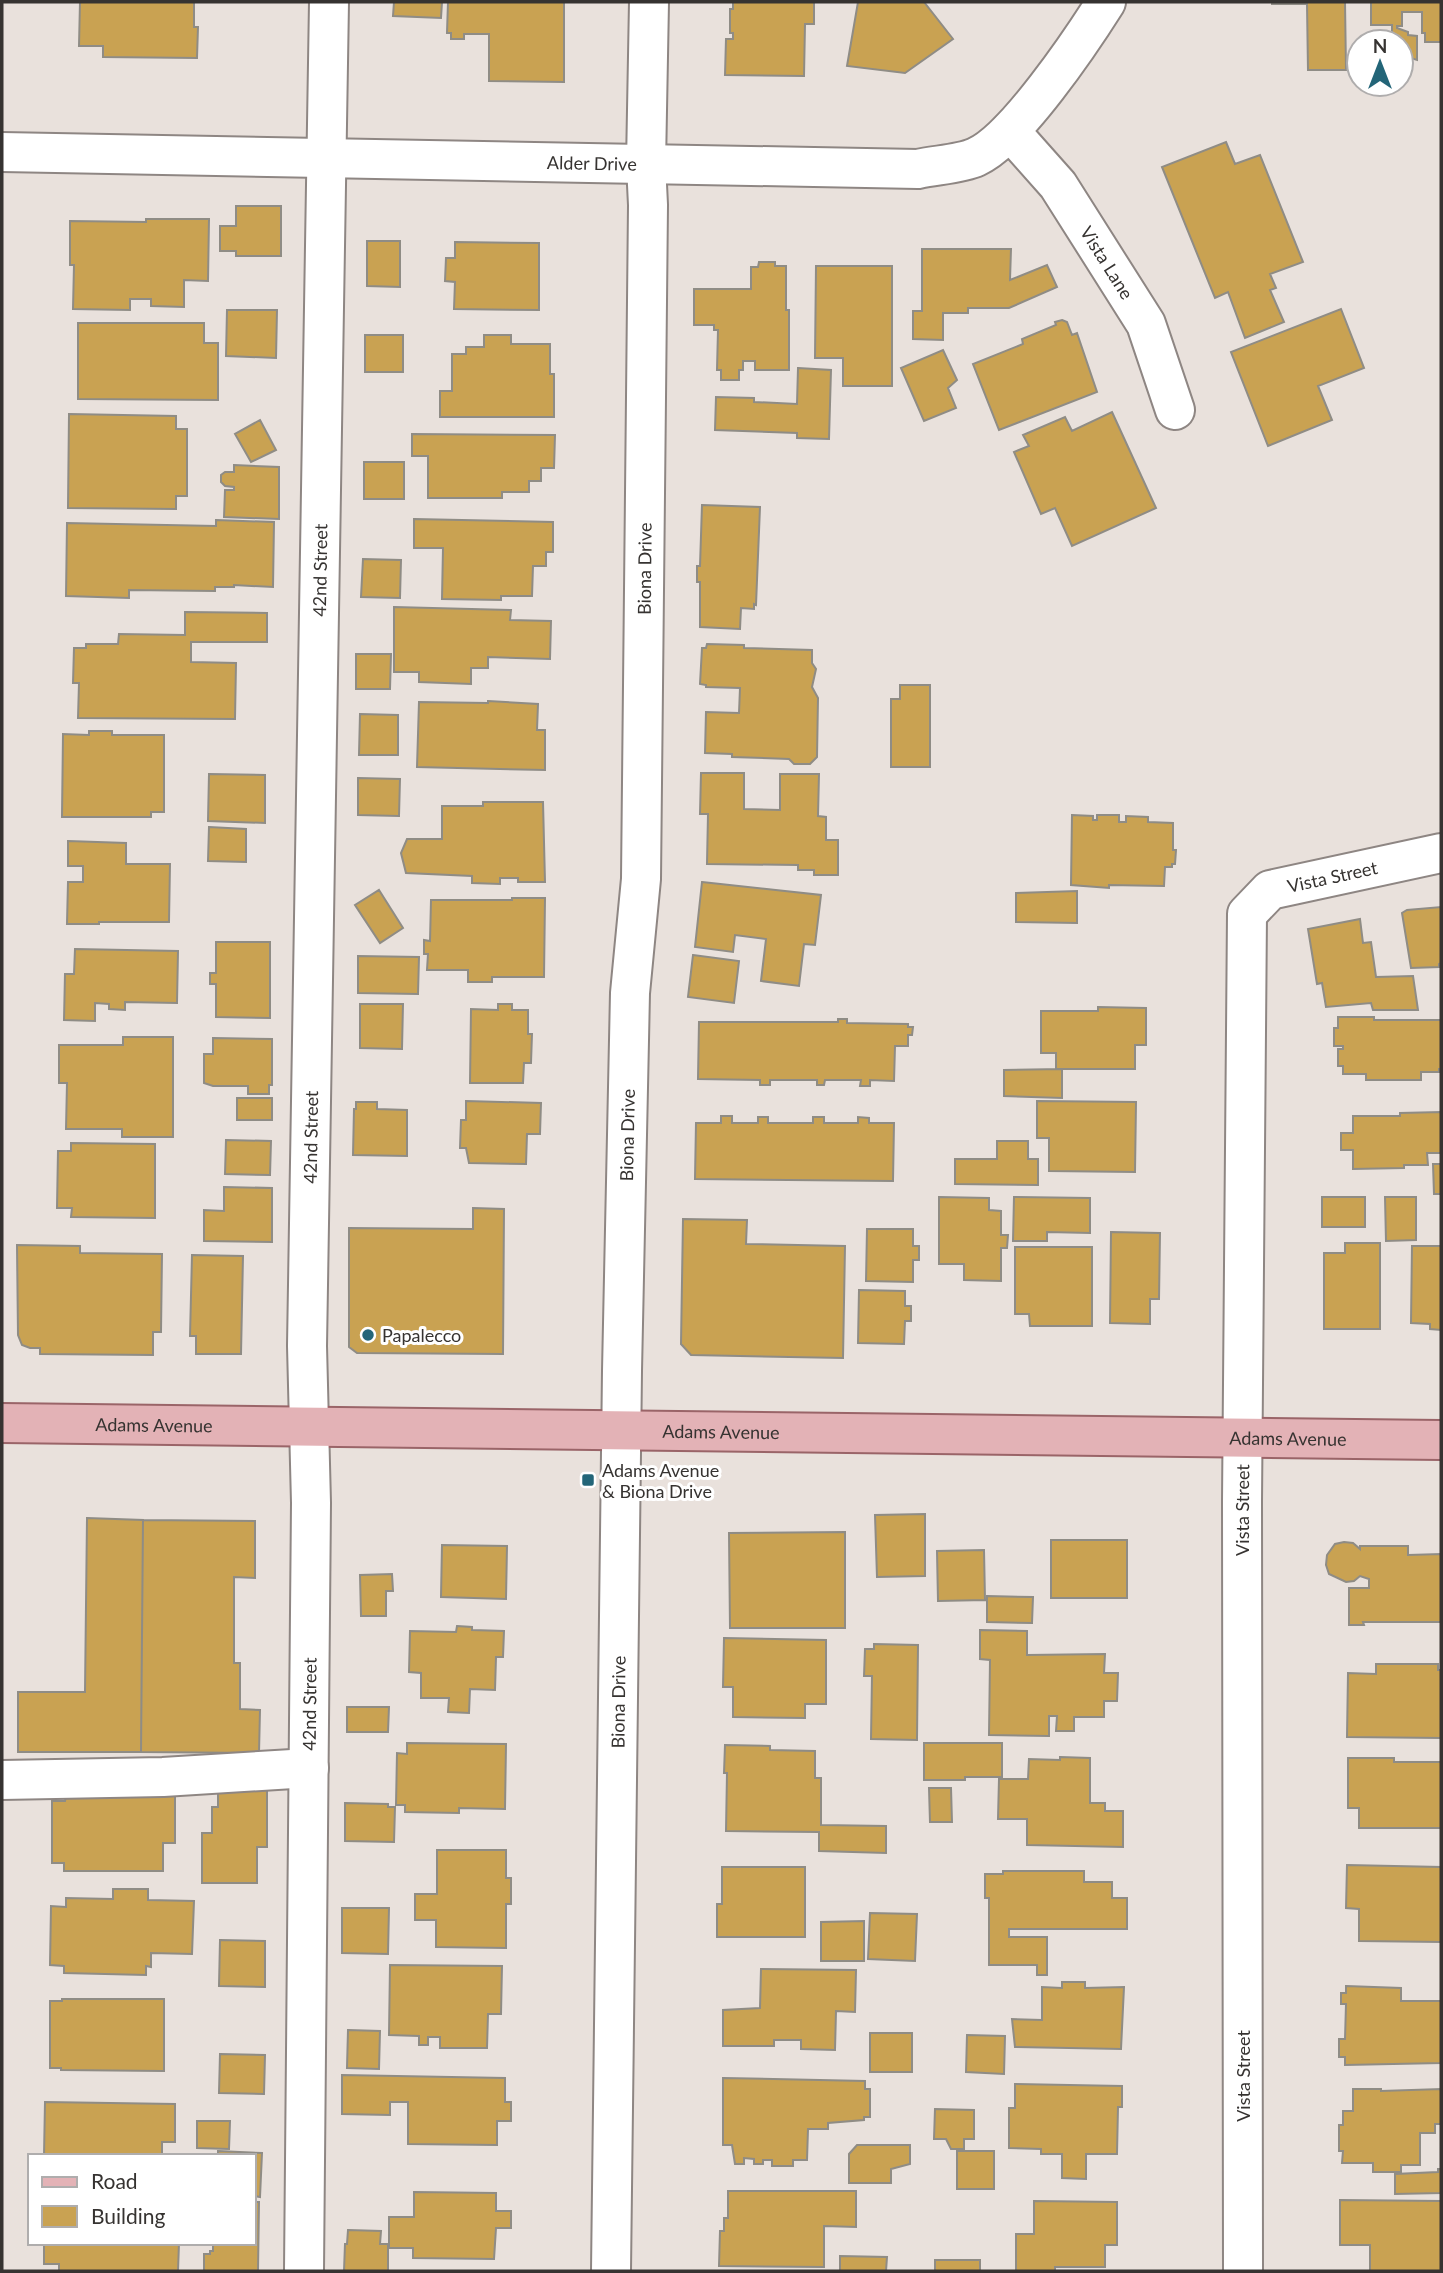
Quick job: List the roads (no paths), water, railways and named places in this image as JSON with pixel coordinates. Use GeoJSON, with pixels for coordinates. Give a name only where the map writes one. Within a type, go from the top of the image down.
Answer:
{"type":"FeatureCollection","features":[{"type":"Feature","properties":{"kind":"main road","name":"Adams Avenue"},"geometry":{"type":"LineString","coordinates":[[2,1423],[1441,1440]]}},
{"type":"Feature","properties":{"kind":"street","name":"42nd Street"},"geometry":{"type":"LineString","coordinates":[[304,2271],[311,1427],[307,1346],[329,2]]}},
{"type":"Feature","properties":{"kind":"street","name":"Biona Drive"},"geometry":{"type":"LineString","coordinates":[[611,2271],[621,1430],[630,993],[641,879],[649,2]]}},
{"type":"Feature","properties":{"kind":"street","name":"Alder Drive"},"geometry":{"type":"LineString","coordinates":[[2,152],[919,169],[976,157],[1010,131],[1084,36],[1106,2]]}},
{"type":"Feature","properties":{"kind":"street","name":"Vista Lane"},"geometry":{"type":"LineString","coordinates":[[1010,131],[1058,186],[1146,324],[1175,410]]}},
{"type":"Feature","properties":{"kind":"street","name":"Vista Street"},"geometry":{"type":"LineString","coordinates":[[1243,2271],[1243,1438],[1247,914],[1270,890],[1441,853]]}},
{"type":"Feature","properties":{"kind":"street"},"geometry":{"type":"LineString","coordinates":[[2,1780],[163,1777],[309,1768]]}},
{"type":"Feature","properties":{"kind":"place","name":"Papalecco"},"geometry":{"type":"Point","coordinates":[368,1335]}},
{"type":"Feature","properties":{"kind":"place","name":"Adams Avenue & Biona Drive"},"geometry":{"type":"Point","coordinates":[588,1480]}}]}
